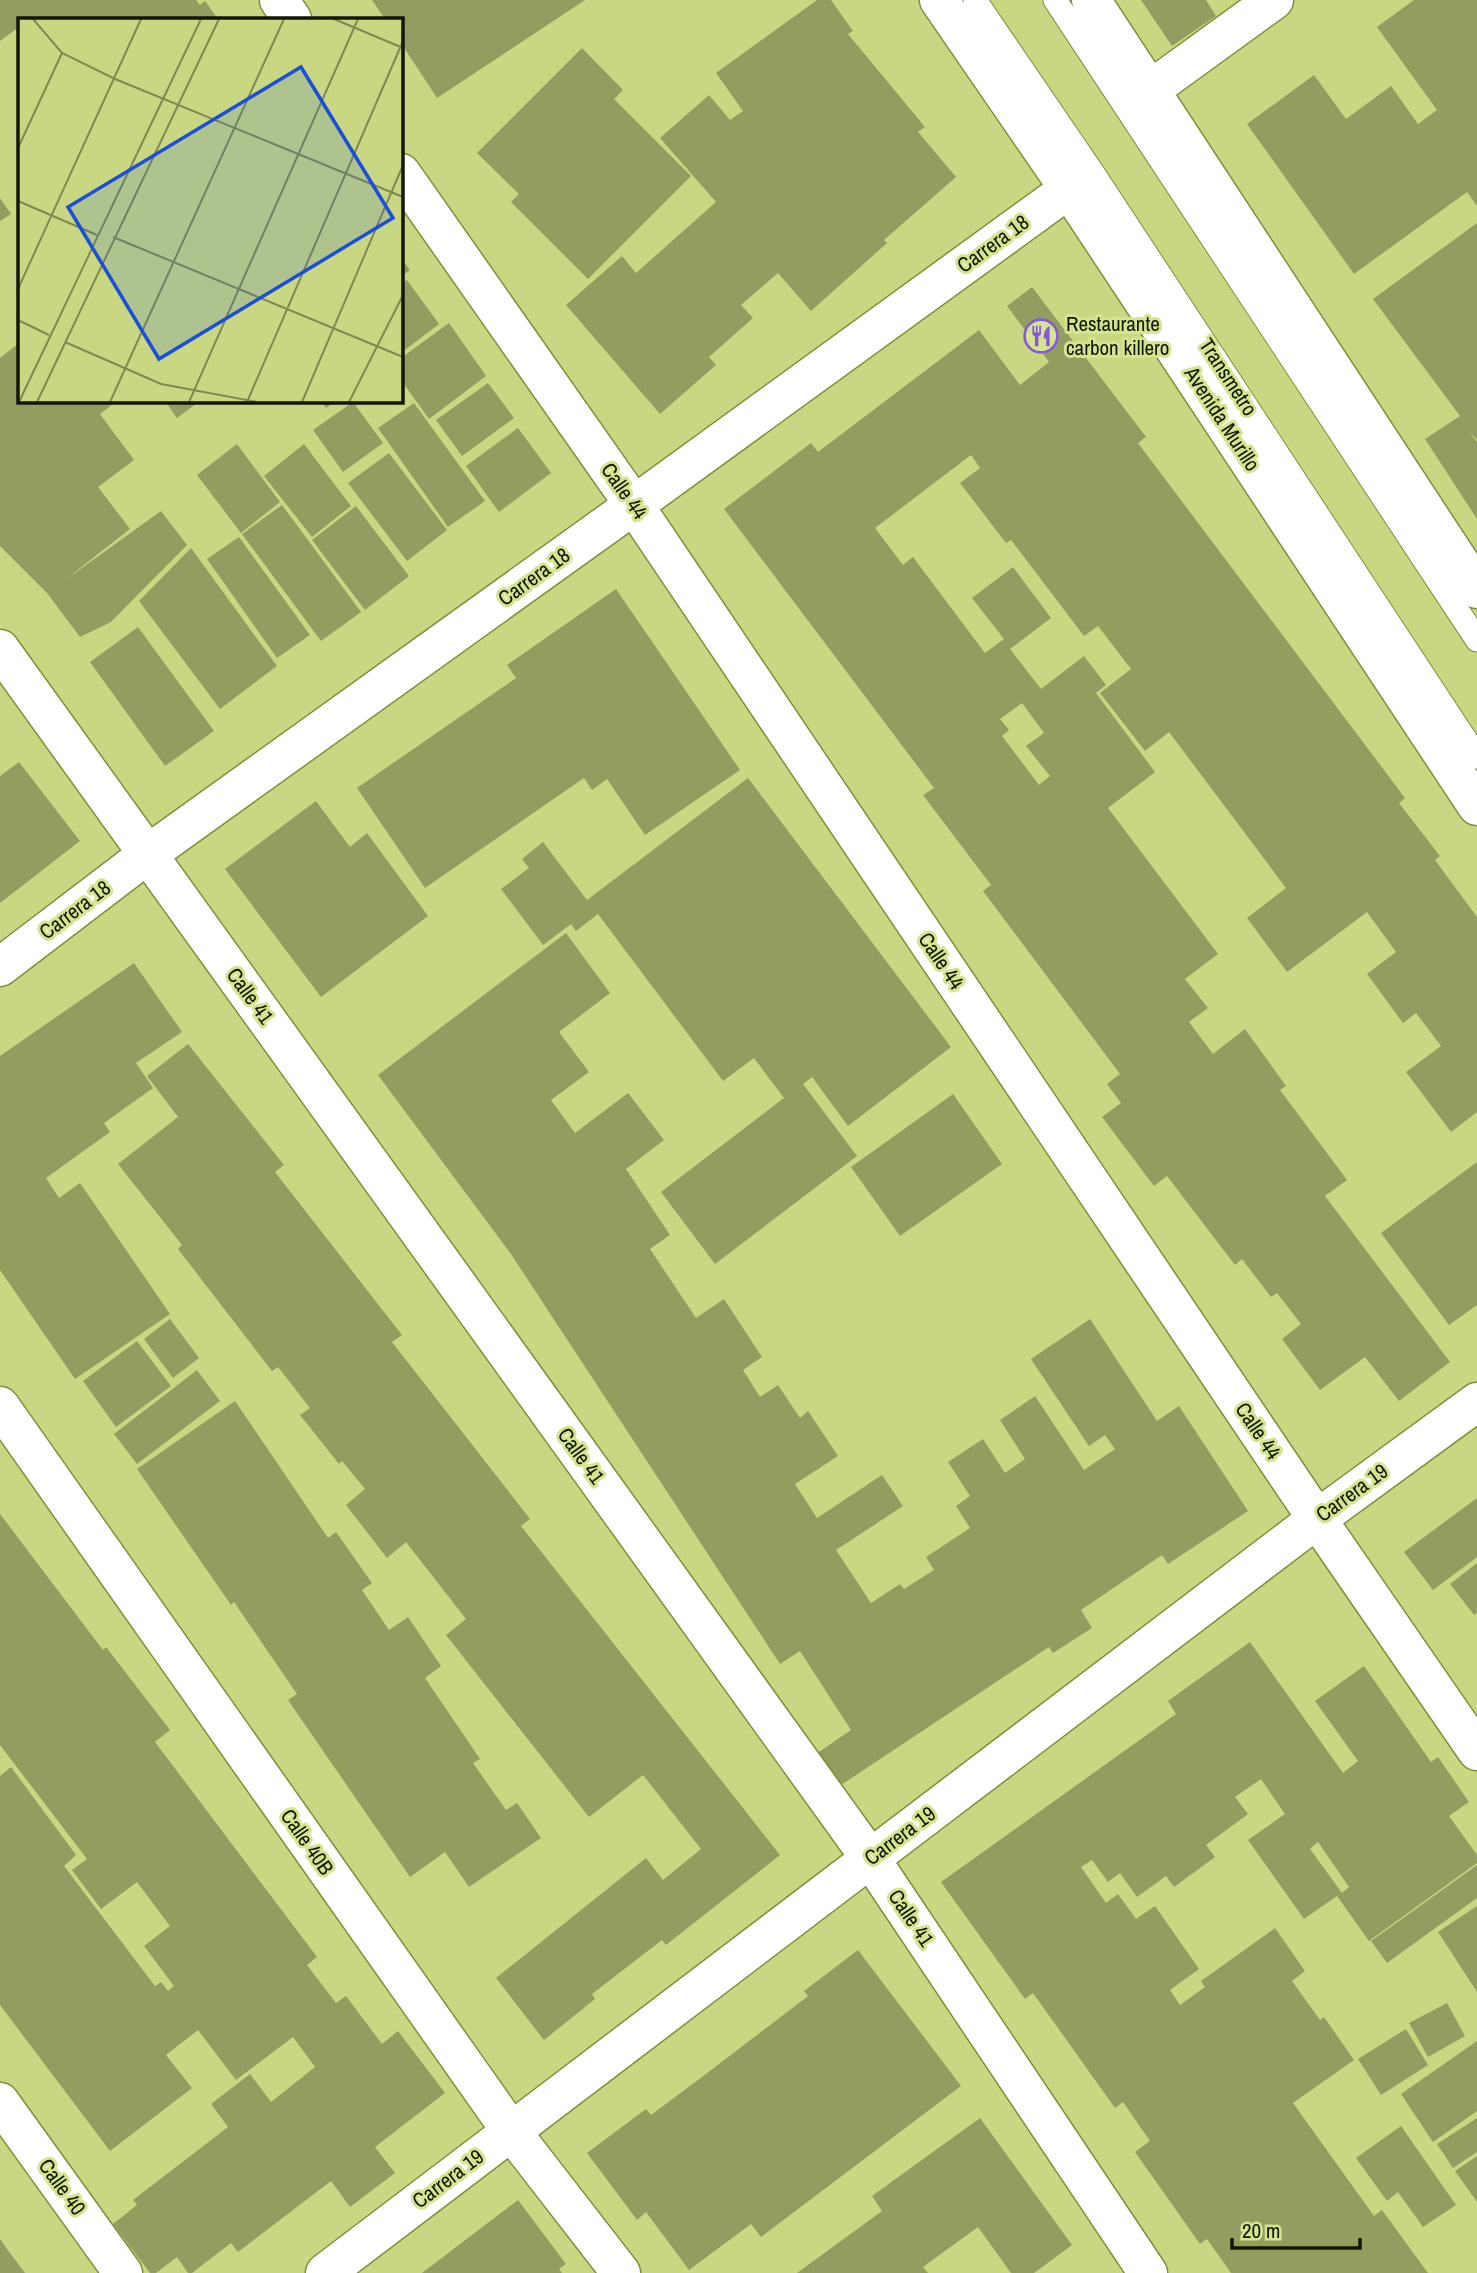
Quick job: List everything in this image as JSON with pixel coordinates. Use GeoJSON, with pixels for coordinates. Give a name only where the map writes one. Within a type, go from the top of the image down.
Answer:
{"type":"FeatureCollection","features":[{"type":"Feature","properties":{"kind":"street"},"geometry":{"type":"LineString","coordinates":[[279,0],[291,18]]}},
{"type":"Feature","properties":{"kind":"street","name":"Avenida Murillo"},"geometry":{"type":"LineString","coordinates":[[939,0],[1069,189],[1477,806]]}},
{"type":"Feature","properties":{"kind":"street"},"geometry":{"type":"LineString","coordinates":[[1091,0],[1477,589]]}},
{"type":"Feature","properties":{"kind":"street"},"geometry":{"type":"LineString","coordinates":[[1150,90],[1274,0]]}},
{"type":"Feature","properties":{"kind":"street","name":"Calle 44"},"geometry":{"type":"LineString","coordinates":[[402,174],[635,505],[1317,1519],[1477,1751]]}},
{"type":"Feature","properties":{"kind":"street","name":"Carrera 18"},"geometry":{"type":"LineString","coordinates":[[0,967],[148,854],[635,505],[1069,189]]}},
{"type":"Feature","properties":{"kind":"street","name":"Calle 41"},"geometry":{"type":"LineString","coordinates":[[0,649],[870,1858],[1148,2273]]}},
{"type":"Feature","properties":{"kind":"street","name":"Carrera 19"},"geometry":{"type":"LineString","coordinates":[[325,2273],[1317,1519],[1477,1402]]}},
{"type":"Feature","properties":{"kind":"street","name":"Calle 40B"},"geometry":{"type":"LineString","coordinates":[[0,1406],[511,2131],[621,2273]]}},
{"type":"Feature","properties":{"kind":"street","name":"Calle 40"},"geometry":{"type":"LineString","coordinates":[[0,2102],[123,2273]]}},
{"type":"Feature","properties":{"kind":"lane","name":"Transmetro"},"geometry":{"type":"LineString","coordinates":[[975,0],[1101,184],[1477,757]]}},
{"type":"Feature","properties":{"kind":"lane"},"geometry":{"type":"LineString","coordinates":[[1055,0],[1477,639]]}},
{"type":"Feature","properties":{"kind":"building"},"geometry":{"type":"Polygon","coordinates":[[[0,0],[196,0],[200,5],[205,1],[217,18],[18,18],[18,28],[0,41],[0,0]]]}},
{"type":"Feature","properties":{"kind":"building"},"geometry":{"type":"Polygon","coordinates":[[[372,0],[585,0],[437,98],[402,45],[402,18],[384,18],[372,0]]]}},
{"type":"Feature","properties":{"kind":"building"},"geometry":{"type":"Polygon","coordinates":[[[817,0],[831,0],[853,31],[848,34],[925,127],[918,132],[956,177],[884,240],[887,243],[811,311],[778,273],[741,305],[753,318],[709,357],[716,365],[660,414],[566,305],[622,256],[636,273],[716,202],[660,138],[709,95],[730,120],[743,111],[716,73],[817,0]]]}},
{"type":"Feature","properties":{"kind":"building"},"geometry":{"type":"Polygon","coordinates":[[[1141,0],[1206,0],[1216,16],[1172,46],[1141,0]]]}},
{"type":"Feature","properties":{"kind":"building"},"geometry":{"type":"Polygon","coordinates":[[[1414,0],[1477,0],[1477,206],[1467,192],[1354,274],[1247,124],[1314,75],[1346,119],[1391,86],[1418,124],[1437,110],[1377,27],[1414,0]]]}},
{"type":"Feature","properties":{"kind":"building"},"geometry":{"type":"Polygon","coordinates":[[[582,48],[623,90],[614,99],[691,176],[588,279],[511,202],[519,194],[477,153],[582,48]]]}},
{"type":"Feature","properties":{"kind":"building"},"geometry":{"type":"Polygon","coordinates":[[[0,198],[11,214],[0,221],[0,198]]]}},
{"type":"Feature","properties":{"kind":"building"},"geometry":{"type":"Polygon","coordinates":[[[1477,223],[1477,440],[1469,431],[1477,442],[1477,519],[1425,439],[1460,416],[1373,299],[1477,223]]]}},
{"type":"Feature","properties":{"kind":"building"},"geometry":{"type":"Polygon","coordinates":[[[402,259],[410,270],[402,276],[402,259]]]}},
{"type":"Feature","properties":{"kind":"building"},"geometry":{"type":"Polygon","coordinates":[[[407,280],[439,324],[402,352],[402,284],[407,280]]]}},
{"type":"Feature","properties":{"kind":"building"},"geometry":{"type":"Polygon","coordinates":[[[1032,287],[1146,437],[1138,443],[1405,798],[1399,803],[1440,856],[1435,860],[1477,917],[1477,1112],[1451,1132],[1406,1072],[1441,1046],[1416,1013],[1403,1023],[1367,974],[1396,952],[1367,912],[1287,972],[1247,918],[1286,888],[1169,732],[1145,751],[1100,693],[1131,669],[1098,626],[1084,636],[1011,540],[1006,543],[960,483],[980,468],[971,455],[875,528],[903,565],[913,557],[985,653],[1004,639],[972,598],[1013,567],[1051,618],[1010,649],[1041,689],[1084,656],[1106,685],[1096,693],[1155,772],[1108,808],[1218,954],[1185,979],[1208,1008],[1189,1022],[1213,1054],[1245,1029],[1286,1086],[1280,1090],[1347,1180],[1325,1196],[1450,1362],[1399,1401],[1365,1357],[1320,1390],[1282,1339],[1301,1324],[1277,1293],[1271,1297],[1242,1259],[1235,1265],[1167,1176],[1154,1186],[1102,1117],[1121,1103],[1107,1084],[1120,1074],[983,891],[991,885],[923,795],[934,788],[724,509],[811,443],[818,452],[979,330],[1020,385],[1049,362],[1007,306],[1032,287]],[[1022,703],[1000,719],[1009,730],[1002,736],[1039,785],[1050,776],[1026,746],[1044,733],[1022,703]]]}},
{"type":"Feature","properties":{"kind":"building"},"geometry":{"type":"Polygon","coordinates":[[[449,323],[486,376],[429,419],[402,381],[402,357],[449,323]]]}},
{"type":"Feature","properties":{"kind":"building"},"geometry":{"type":"Polygon","coordinates":[[[18,344],[18,402],[116,402],[100,414],[134,460],[98,487],[130,529],[65,580],[161,511],[187,545],[111,622],[80,637],[47,593],[0,546],[0,358],[18,344]]]}},
{"type":"Feature","properties":{"kind":"building"},"geometry":{"type":"Polygon","coordinates":[[[488,383],[514,418],[462,456],[436,420],[488,383]]]}},
{"type":"Feature","properties":{"kind":"building"},"geometry":{"type":"Polygon","coordinates":[[[166,402],[199,402],[177,418],[166,402]]]}},
{"type":"Feature","properties":{"kind":"building"},"geometry":{"type":"Polygon","coordinates":[[[322,402],[335,402],[326,408],[322,402]]]}},
{"type":"Feature","properties":{"kind":"building"},"geometry":{"type":"Polygon","coordinates":[[[353,402],[383,443],[343,472],[313,430],[353,402]]]}},
{"type":"Feature","properties":{"kind":"building"},"geometry":{"type":"Polygon","coordinates":[[[414,403],[485,501],[448,527],[378,428],[414,403]]]}},
{"type":"Feature","properties":{"kind":"building"},"geometry":{"type":"Polygon","coordinates":[[[518,428],[551,473],[499,512],[466,466],[518,428]]]}},
{"type":"Feature","properties":{"kind":"building"},"geometry":{"type":"Polygon","coordinates":[[[237,444],[280,502],[241,533],[197,475],[237,444]]]}},
{"type":"Feature","properties":{"kind":"building"},"geometry":{"type":"Polygon","coordinates":[[[304,444],[351,506],[312,537],[264,476],[304,444]]]}},
{"type":"Feature","properties":{"kind":"building"},"geometry":{"type":"Polygon","coordinates":[[[389,453],[447,530],[407,561],[348,483],[389,453]]]}},
{"type":"Feature","properties":{"kind":"building"},"geometry":{"type":"Polygon","coordinates":[[[282,505],[361,612],[321,641],[242,534],[282,505]]]}},
{"type":"Feature","properties":{"kind":"building"},"geometry":{"type":"Polygon","coordinates":[[[356,506],[409,576],[365,610],[312,540],[356,506]]]}},
{"type":"Feature","properties":{"kind":"building"},"geometry":{"type":"Polygon","coordinates":[[[239,537],[310,635],[277,658],[207,559],[239,537]]]}},
{"type":"Feature","properties":{"kind":"building"},"geometry":{"type":"Polygon","coordinates":[[[191,548],[277,666],[220,709],[139,601],[191,548]]]}},
{"type":"Feature","properties":{"kind":"building"},"geometry":{"type":"Polygon","coordinates":[[[616,589],[740,770],[645,835],[607,779],[592,790],[584,778],[425,888],[357,788],[516,678],[507,665],[616,589]]]}},
{"type":"Feature","properties":{"kind":"building"},"geometry":{"type":"Polygon","coordinates":[[[138,627],[214,731],[165,766],[90,662],[138,627]]]}},
{"type":"Feature","properties":{"kind":"building"},"geometry":{"type":"Polygon","coordinates":[[[19,762],[80,841],[0,903],[0,776],[19,762]]]}},
{"type":"Feature","properties":{"kind":"building"},"geometry":{"type":"Polygon","coordinates":[[[748,778],[951,1047],[848,1126],[812,1077],[803,1084],[857,1156],[715,1264],[661,1192],[784,1098],[754,1058],[723,1081],[598,914],[576,931],[571,924],[543,945],[501,889],[529,868],[522,859],[543,842],[587,900],[748,778]]]}},
{"type":"Feature","properties":{"kind":"building"},"geometry":{"type":"Polygon","coordinates":[[[316,801],[350,847],[367,833],[428,916],[321,997],[225,869],[316,801]]]}},
{"type":"Feature","properties":{"kind":"building"},"geometry":{"type":"Polygon","coordinates":[[[566,933],[610,993],[559,1032],[589,1072],[551,1100],[575,1133],[628,1093],[664,1140],[626,1169],[670,1235],[650,1249],[696,1318],[724,1299],[762,1357],[743,1370],[760,1397],[778,1385],[800,1418],[808,1411],[838,1456],[795,1484],[817,1518],[882,1475],[903,1506],[836,1550],[871,1603],[900,1584],[904,1589],[934,1570],[926,1557],[970,1528],[956,1506],[970,1496],[948,1462],[983,1439],[1005,1473],[1025,1459],[1000,1420],[1035,1396],[1084,1470],[1115,1449],[1105,1435],[1089,1446],[1031,1359],[1090,1319],[1157,1421],[1179,1406],[1248,1511],[1168,1564],[1162,1555],[1081,1610],[1092,1628],[1053,1653],[1049,1647],[838,1787],[816,1754],[851,1730],[800,1651],[780,1664],[511,1254],[378,1075],[566,933]]]}},
{"type":"Feature","properties":{"kind":"building"},"geometry":{"type":"Polygon","coordinates":[[[134,963],[182,1032],[136,1063],[153,1088],[104,1123],[110,1132],[46,1178],[59,1198],[80,1183],[170,1314],[75,1379],[0,1270],[0,1056],[134,963]]]}},
{"type":"Feature","properties":{"kind":"building"},"geometry":{"type":"Polygon","coordinates":[[[188,1044],[284,1165],[275,1172],[402,1335],[392,1342],[530,1519],[521,1526],[780,1855],[666,1945],[662,1940],[592,1994],[595,1999],[544,2040],[496,1978],[646,1858],[663,1880],[701,1849],[643,1775],[589,1817],[446,1635],[466,1619],[406,1542],[387,1558],[346,1505],[365,1489],[342,1461],[339,1464],[300,1415],[310,1408],[278,1367],[272,1371],[178,1249],[182,1245],[118,1164],[178,1117],[147,1076],[188,1044]]]}},
{"type":"Feature","properties":{"kind":"building"},"geometry":{"type":"Polygon","coordinates":[[[953,1094],[1002,1164],[900,1236],[851,1167],[953,1094]]]}},
{"type":"Feature","properties":{"kind":"building"},"geometry":{"type":"Polygon","coordinates":[[[1477,1162],[1477,1305],[1449,1325],[1381,1233],[1477,1162]]]}},
{"type":"Feature","properties":{"kind":"building"},"geometry":{"type":"Polygon","coordinates":[[[170,1319],[199,1358],[173,1378],[144,1339],[170,1319]]]}},
{"type":"Feature","properties":{"kind":"building"},"geometry":{"type":"Polygon","coordinates":[[[137,1341],[171,1386],[116,1427],[83,1381],[137,1341]]]}},
{"type":"Feature","properties":{"kind":"building"},"geometry":{"type":"Polygon","coordinates":[[[197,1370],[220,1401],[137,1464],[114,1434],[197,1370]]]}},
{"type":"Feature","properties":{"kind":"building"},"geometry":{"type":"Polygon","coordinates":[[[235,1401],[328,1538],[336,1532],[372,1583],[362,1590],[389,1630],[408,1617],[441,1666],[425,1678],[480,1759],[473,1763],[506,1810],[517,1803],[541,1838],[469,1887],[445,1852],[410,1877],[288,1700],[297,1694],[234,1602],[231,1605],[137,1469],[235,1401]]]}},
{"type":"Feature","properties":{"kind":"building"},"geometry":{"type":"Polygon","coordinates":[[[1477,1498],[1477,1557],[1433,1590],[1404,1552],[1477,1498]]]}},
{"type":"Feature","properties":{"kind":"building"},"geometry":{"type":"Polygon","coordinates":[[[0,1514],[103,1650],[106,1647],[170,1730],[155,1742],[317,1957],[307,1965],[336,2003],[346,1996],[382,2044],[398,2031],[445,2093],[375,2147],[395,2173],[350,2207],[331,2181],[238,2252],[231,2243],[192,2273],[188,2273],[177,2257],[156,2273],[150,2273],[113,2224],[137,2205],[133,2200],[228,2127],[211,2104],[250,2074],[271,2102],[315,2067],[293,2037],[236,2080],[198,2030],[166,2055],[192,2088],[110,2151],[0,2005],[0,1776],[11,1767],[76,1855],[64,1866],[155,1986],[161,1982],[168,1991],[174,1986],[144,1946],[170,1926],[137,1882],[101,1909],[72,1870],[87,1859],[0,1745],[0,1514]]]}},
{"type":"Feature","properties":{"kind":"building"},"geometry":{"type":"Polygon","coordinates":[[[1477,1563],[1477,1613],[1474,1615],[1450,1584],[1477,1563]]]}},
{"type":"Feature","properties":{"kind":"building"},"geometry":{"type":"Polygon","coordinates":[[[1250,1642],[1343,1773],[1358,1761],[1315,1701],[1364,1666],[1431,1762],[1438,1757],[1469,1802],[1449,1816],[1477,1855],[1477,1863],[1369,1941],[1337,1896],[1304,1919],[1248,1840],[1285,1814],[1261,1779],[1235,1797],[1248,1814],[1206,1845],[1215,1857],[1174,1887],[1166,1876],[1137,1897],[1120,1873],[1108,1882],[1092,1860],[1081,1867],[1106,1903],[1118,1894],[1136,1919],[1155,1906],[1199,1969],[1170,1990],[1180,2005],[1205,1987],[1201,1981],[1275,1928],[1305,1971],[1292,1981],[1320,2020],[1324,2017],[1354,2060],[1293,2103],[1374,2216],[1382,2210],[1428,2273],[1231,2273],[1207,2239],[1200,2244],[1135,2152],[1150,2141],[1123,2102],[1115,2108],[1033,1993],[1025,1999],[941,1882],[1176,1714],[1168,1701],[1250,1642]],[[1318,1842],[1310,1849],[1342,1893],[1349,1887],[1318,1842]]]}},
{"type":"Feature","properties":{"kind":"building"},"geometry":{"type":"Polygon","coordinates":[[[1477,1865],[1477,1898],[1387,1963],[1371,1941],[1477,1865]]]}},
{"type":"Feature","properties":{"kind":"building"},"geometry":{"type":"Polygon","coordinates":[[[1477,1906],[1477,1992],[1438,1932],[1477,1906]]]}},
{"type":"Feature","properties":{"kind":"building"},"geometry":{"type":"Polygon","coordinates":[[[858,1950],[961,2086],[761,2237],[751,2224],[689,2270],[646,2212],[637,2220],[587,2153],[646,2109],[651,2115],[702,2077],[808,1996],[804,1991],[858,1950]]]}},
{"type":"Feature","properties":{"kind":"building"},"geometry":{"type":"Polygon","coordinates":[[[1447,2003],[1465,2036],[1428,2057],[1409,2023],[1447,2003]]]}},
{"type":"Feature","properties":{"kind":"building"},"geometry":{"type":"Polygon","coordinates":[[[1406,2029],[1428,2065],[1381,2095],[1358,2059],[1406,2029]]]}},
{"type":"Feature","properties":{"kind":"building"},"geometry":{"type":"Polygon","coordinates":[[[1477,2041],[1477,2111],[1433,2142],[1401,2094],[1477,2041]]]}},
{"type":"Feature","properties":{"kind":"building"},"geometry":{"type":"Polygon","coordinates":[[[980,2118],[1072,2245],[1034,2273],[1011,2273],[978,2227],[923,2267],[928,2273],[797,2273],[882,2211],[872,2196],[980,2118]]]}},
{"type":"Feature","properties":{"kind":"building"},"geometry":{"type":"Polygon","coordinates":[[[1477,2118],[1477,2152],[1453,2168],[1437,2144],[1477,2118]]]}},
{"type":"Feature","properties":{"kind":"building"},"geometry":{"type":"Polygon","coordinates":[[[1401,2126],[1456,2205],[1423,2227],[1398,2192],[1387,2201],[1356,2158],[1401,2126]]]}},
{"type":"Feature","properties":{"kind":"building"},"geometry":{"type":"Polygon","coordinates":[[[1477,2156],[1477,2202],[1455,2171],[1477,2156]]]}},
{"type":"Feature","properties":{"kind":"building"},"geometry":{"type":"Polygon","coordinates":[[[518,2200],[566,2264],[559,2269],[562,2273],[422,2273],[518,2200]]]}},
{"type":"Feature","properties":{"kind":"building"},"geometry":{"type":"Polygon","coordinates":[[[0,2239],[7,2249],[25,2273],[0,2273],[0,2239]]]}},
{"type":"Feature","properties":{"kind":"place","name":"Restaurante carbon killero"},"geometry":{"type":"Point","coordinates":[1041,336]}}]}
